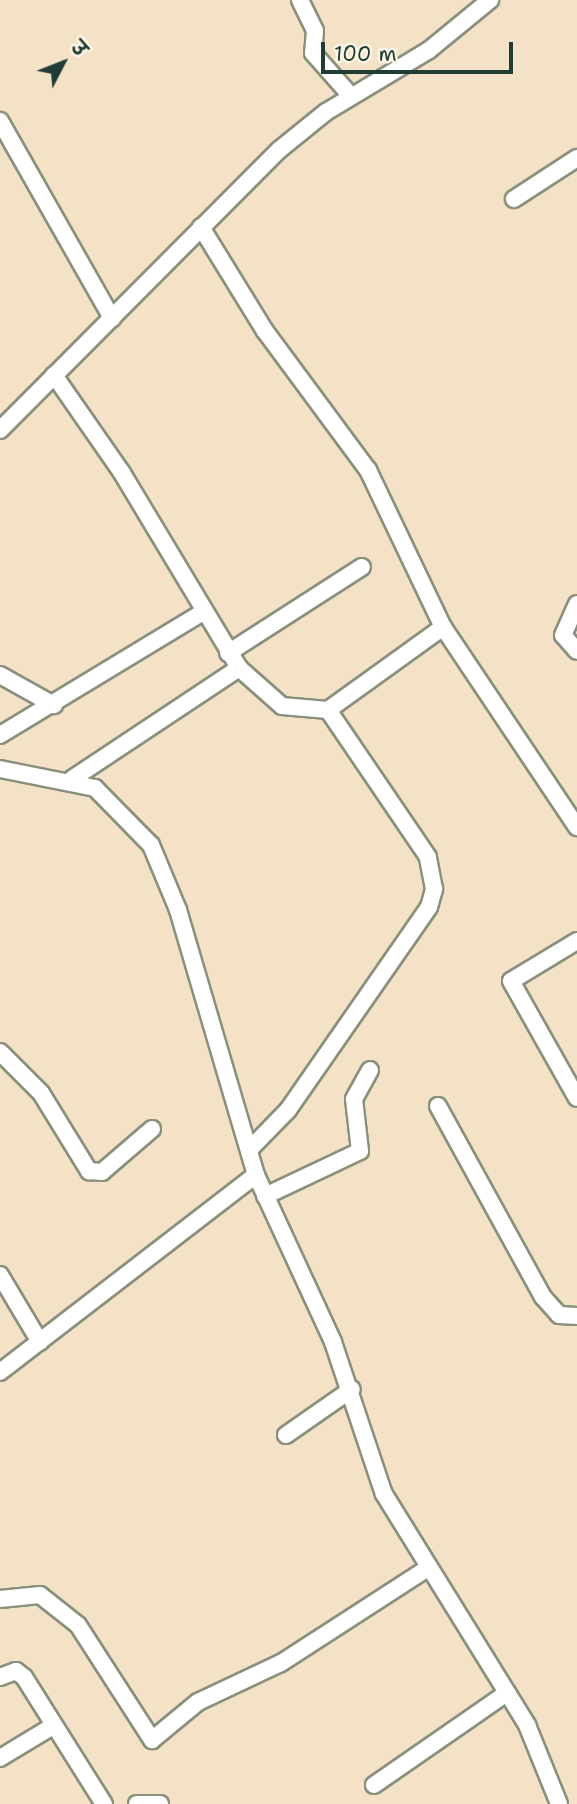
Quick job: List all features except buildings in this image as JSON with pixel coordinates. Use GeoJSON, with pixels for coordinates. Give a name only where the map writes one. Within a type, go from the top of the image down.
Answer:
{"type":"FeatureCollection","features":[{"type":"Feature","properties":{"kind":"street"},"geometry":{"type":"LineString","coordinates":[[300,0],[315,31],[313,53],[351,96]]}},
{"type":"Feature","properties":{"kind":"street"},"geometry":{"type":"LineString","coordinates":[[1,423],[54,375],[279,150],[351,96],[429,50],[490,0]]}},
{"type":"Feature","properties":{"kind":"street"},"geometry":{"type":"LineString","coordinates":[[0,121],[112,318]]}},
{"type":"Feature","properties":{"kind":"street"},"geometry":{"type":"LineString","coordinates":[[514,199],[577,158]]}},
{"type":"Feature","properties":{"kind":"street"},"geometry":{"type":"LineString","coordinates":[[201,227],[265,331],[368,470],[443,626],[577,827]]}},
{"type":"Feature","properties":{"kind":"street"},"geometry":{"type":"LineString","coordinates":[[54,375],[122,473],[228,653],[239,668],[282,706],[328,710],[443,626]]}},
{"type":"Feature","properties":{"kind":"street"},"geometry":{"type":"LineString","coordinates":[[228,653],[362,567]]}},
{"type":"Feature","properties":{"kind":"street"},"geometry":{"type":"LineString","coordinates":[[577,604],[563,629],[577,651]]}},
{"type":"Feature","properties":{"kind":"street"},"geometry":{"type":"LineString","coordinates":[[0,735],[54,705],[203,612]]}},
{"type":"Feature","properties":{"kind":"street"},"geometry":{"type":"LineString","coordinates":[[72,779],[239,668]]}},
{"type":"Feature","properties":{"kind":"street"},"geometry":{"type":"LineString","coordinates":[[0,675],[54,705]]}},
{"type":"Feature","properties":{"kind":"street"},"geometry":{"type":"LineString","coordinates":[[249,1150],[288,1110],[405,948],[434,889],[428,857],[328,710]]}},
{"type":"Feature","properties":{"kind":"street"},"geometry":{"type":"LineString","coordinates":[[0,769],[72,779],[118,805],[164,870],[256,1175],[352,1389],[384,1494],[507,1693],[559,1804]]}},
{"type":"Feature","properties":{"kind":"street"},"geometry":{"type":"LineString","coordinates":[[577,941],[511,981],[577,1098]]}},
{"type":"Feature","properties":{"kind":"street"},"geometry":{"type":"LineString","coordinates":[[0,1052],[41,1093],[89,1171],[102,1172],[152,1129]]}},
{"type":"Feature","properties":{"kind":"street"},"geometry":{"type":"LineString","coordinates":[[265,1196],[360,1151],[354,1099],[370,1070]]}},
{"type":"Feature","properties":{"kind":"street"},"geometry":{"type":"LineString","coordinates":[[438,1106],[542,1297],[559,1315],[577,1316]]}},
{"type":"Feature","properties":{"kind":"street"},"geometry":{"type":"LineString","coordinates":[[0,1372],[256,1175]]}},
{"type":"Feature","properties":{"kind":"street"},"geometry":{"type":"LineString","coordinates":[[0,1275],[40,1342]]}},
{"type":"Feature","properties":{"kind":"street"},"geometry":{"type":"LineString","coordinates":[[286,1435],[352,1389]]}},
{"type":"Feature","properties":{"kind":"street"},"geometry":{"type":"LineString","coordinates":[[0,1599],[40,1595],[78,1625],[152,1740],[198,1702],[281,1663],[428,1568]]}},
{"type":"Feature","properties":{"kind":"street"},"geometry":{"type":"LineString","coordinates":[[0,1677],[20,1673],[104,1804]]}},
{"type":"Feature","properties":{"kind":"street"},"geometry":{"type":"LineString","coordinates":[[374,1785],[507,1693]]}},
{"type":"Feature","properties":{"kind":"street"},"geometry":{"type":"LineString","coordinates":[[0,1758],[53,1726]]}},
{"type":"Feature","properties":{"kind":"street"},"geometry":{"type":"LineString","coordinates":[[137,1804],[159,1804]]}}]}
